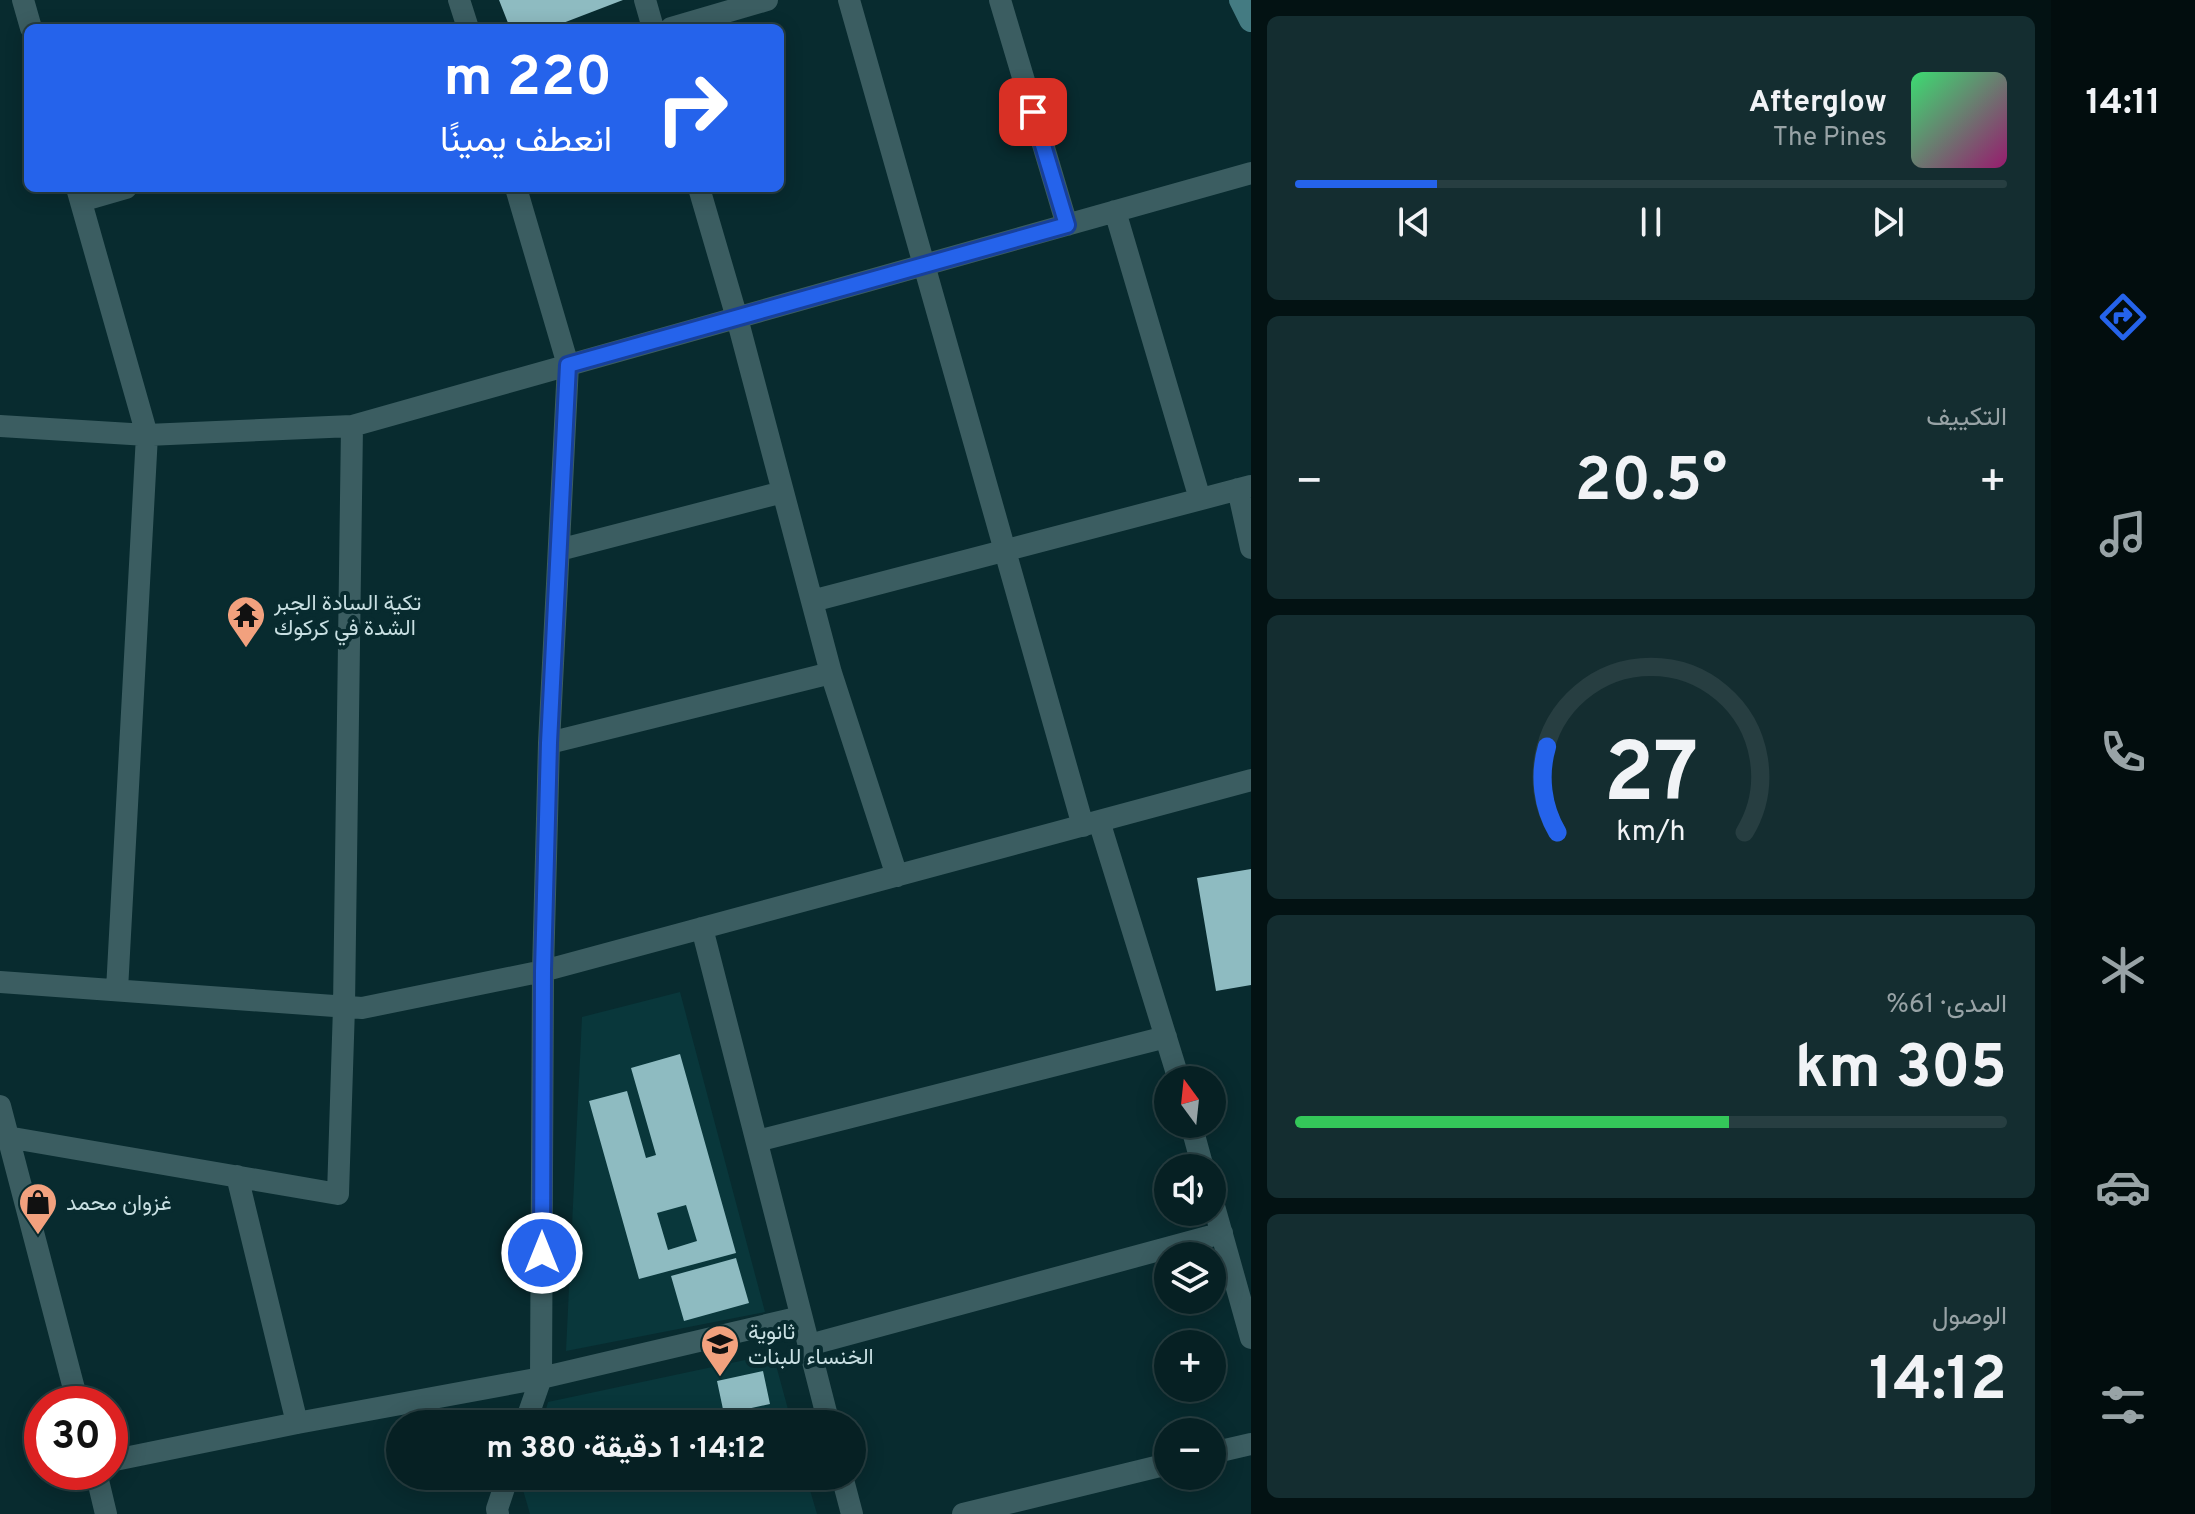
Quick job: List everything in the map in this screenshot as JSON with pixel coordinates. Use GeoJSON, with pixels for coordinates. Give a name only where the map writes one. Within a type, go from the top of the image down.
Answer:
{"type":"FeatureCollection","features":[{"type":"Feature","properties":{"kind":"main road"},"geometry":{"type":"LineString","coordinates":[[1241,0],[1251,20]]}},
{"type":"Feature","properties":{"kind":"street"},"geometry":{"type":"LineString","coordinates":[[23,0],[30,24]]}},
{"type":"Feature","properties":{"kind":"street"},"geometry":{"type":"LineString","coordinates":[[459,0],[467,24]]}},
{"type":"Feature","properties":{"kind":"street"},"geometry":{"type":"LineString","coordinates":[[645,0],[652,24]]}},
{"type":"Feature","properties":{"kind":"street"},"geometry":{"type":"LineString","coordinates":[[685,24],[767,0]]}},
{"type":"Feature","properties":{"kind":"street"},"geometry":{"type":"LineString","coordinates":[[849,0],[1006,550],[1091,824],[1175,1066]]}},
{"type":"Feature","properties":{"kind":"street"},"geometry":{"type":"LineString","coordinates":[[1000,0],[1067,225]]}},
{"type":"Feature","properties":{"kind":"street"},"geometry":{"type":"LineString","coordinates":[[0,426],[147,435],[352,426],[1251,173]]}},
{"type":"Feature","properties":{"kind":"street"},"geometry":{"type":"LineString","coordinates":[[99,192],[79,195],[147,435],[117,990]]}},
{"type":"Feature","properties":{"kind":"street"},"geometry":{"type":"LineString","coordinates":[[517,192],[568,365],[549,743],[543,971],[541,1378],[530,1410]]}},
{"type":"Feature","properties":{"kind":"street"},"geometry":{"type":"LineString","coordinates":[[700,192],[737,318],[831,673],[897,876]]}},
{"type":"Feature","properties":{"kind":"street"},"geometry":{"type":"LineString","coordinates":[[1115,211],[1200,499]]}},
{"type":"Feature","properties":{"kind":"street"},"geometry":{"type":"LineString","coordinates":[[7,1137],[338,1194],[344,1007],[352,426]]}},
{"type":"Feature","properties":{"kind":"street"},"geometry":{"type":"LineString","coordinates":[[812,601],[1244,487],[1251,548]]}},
{"type":"Feature","properties":{"kind":"street"},"geometry":{"type":"LineString","coordinates":[[559,550],[783,492]]}},
{"type":"Feature","properties":{"kind":"street"},"geometry":{"type":"LineString","coordinates":[[549,743],[831,673]]}},
{"type":"Feature","properties":{"kind":"street"},"geometry":{"type":"LineString","coordinates":[[0,982],[362,1008],[543,971],[1251,780]]}},
{"type":"Feature","properties":{"kind":"street"},"geometry":{"type":"LineString","coordinates":[[702,928],[825,1410]]}},
{"type":"Feature","properties":{"kind":"street"},"geometry":{"type":"LineString","coordinates":[[757,1141],[1166,1037]]}},
{"type":"Feature","properties":{"kind":"street"},"geometry":{"type":"LineString","coordinates":[[0,1106],[73,1386]]}},
{"type":"Feature","properties":{"kind":"street"},"geometry":{"type":"LineString","coordinates":[[237,1176],[297,1423]]}},
{"type":"Feature","properties":{"kind":"street"},"geometry":{"type":"LineString","coordinates":[[1220,1226],[1251,1338]]}},
{"type":"Feature","properties":{"kind":"street"},"geometry":{"type":"LineString","coordinates":[[809,1345],[1222,1233]]}},
{"type":"Feature","properties":{"kind":"street"},"geometry":{"type":"LineString","coordinates":[[128,1457],[541,1378],[801,1317]]}},
{"type":"Feature","properties":{"kind":"street"},"geometry":{"type":"LineString","coordinates":[[1226,1450],[1251,1444]]}},
{"type":"Feature","properties":{"kind":"street"},"geometry":{"type":"LineString","coordinates":[[963,1514],[1154,1467]]}},
{"type":"Feature","properties":{"kind":"street"},"geometry":{"type":"LineString","coordinates":[[100,1490],[106,1514]]}},
{"type":"Feature","properties":{"kind":"street"},"geometry":{"type":"LineString","coordinates":[[498,1514],[503,1490]]}},
{"type":"Feature","properties":{"kind":"street"},"geometry":{"type":"LineString","coordinates":[[846,1490],[852,1514]]}},
{"type":"Feature","properties":{"kind":"shaded area"},"geometry":{"type":"Polygon","coordinates":[[[680,992],[765,1312],[566,1351],[582,1017],[680,992]]]}},
{"type":"Feature","properties":{"kind":"shaded area","name":"ثانوية الخنساء للبنات"},"geometry":{"type":"Polygon","coordinates":[[[773,1354],[788,1410],[546,1410],[548,1402],[773,1354]]]}},
{"type":"Feature","properties":{"kind":"shaded area"},"geometry":{"type":"Polygon","coordinates":[[[523,1490],[810,1490],[817,1514],[530,1514],[523,1490]]]}},
{"type":"Feature","properties":{"kind":"building"},"geometry":{"type":"Polygon","coordinates":[[[499,0],[623,0],[560,24],[508,24],[499,0]]]}},
{"type":"Feature","properties":{"kind":"building"},"geometry":{"type":"Polygon","coordinates":[[[1251,869],[1251,985],[1216,991],[1197,878],[1251,869]]]}},
{"type":"Feature","properties":{"kind":"building"},"geometry":{"type":"Polygon","coordinates":[[[680,1054],[736,1253],[639,1279],[589,1101],[627,1091],[646,1158],[656,1155],[631,1068],[680,1054]],[[686,1205],[657,1213],[668,1250],[697,1241],[686,1205]]]}},
{"type":"Feature","properties":{"kind":"building"},"geometry":{"type":"Polygon","coordinates":[[[736,1258],[749,1303],[684,1321],[671,1276],[736,1258]]]}},
{"type":"Feature","properties":{"kind":"building"},"geometry":{"type":"Polygon","coordinates":[[[763,1371],[770,1404],[742,1410],[723,1410],[717,1381],[763,1371]]]}},
{"type":"Feature","properties":{"kind":"place","name":"تكية السادة الجبر الشدة في كركوك"},"geometry":{"type":"Point","coordinates":[246,649]}},
{"type":"Feature","properties":{"kind":"place","name":"غزوان محمد"},"geometry":{"type":"Point","coordinates":[38,1236]}},
{"type":"Feature","properties":{"kind":"place","name":"ثانوية الخنساء للبنات"},"geometry":{"type":"Point","coordinates":[720,1378]}},
{"type":"Feature","properties":{"kind":"route"},"geometry":{"type":"LineString","coordinates":[[542,1253],[543,971],[549,743],[568,365],[1067,225],[1033,112]]}}]}
